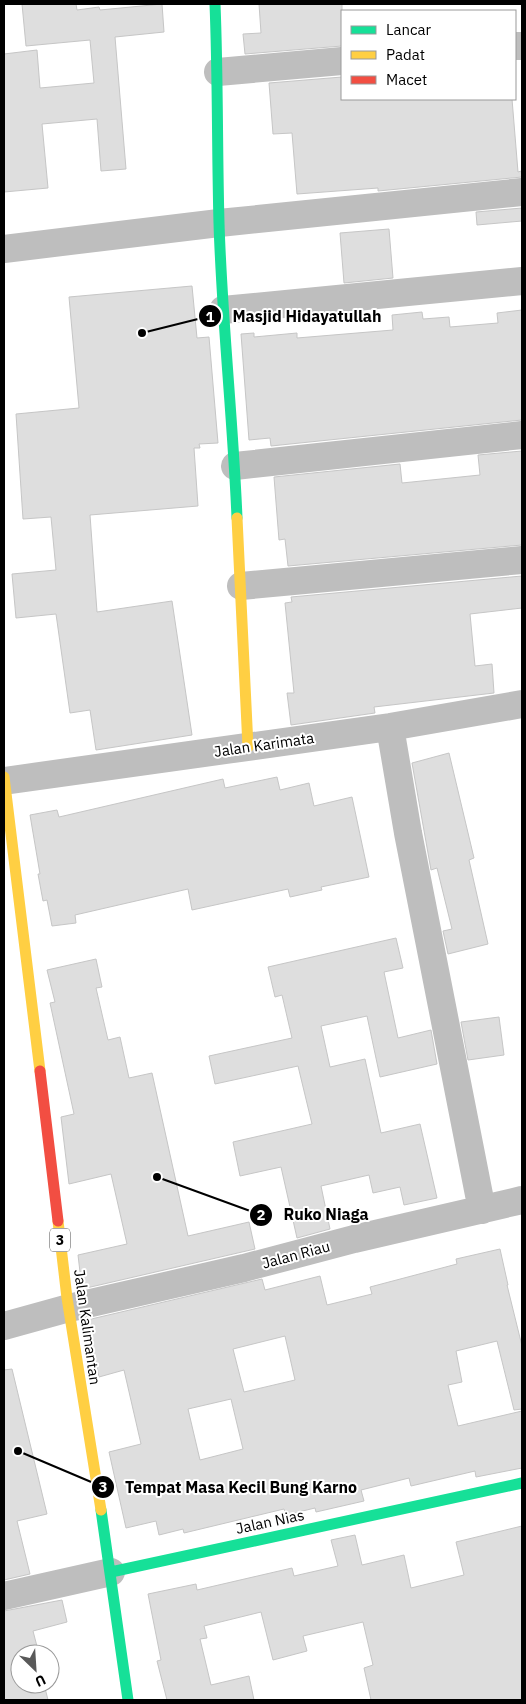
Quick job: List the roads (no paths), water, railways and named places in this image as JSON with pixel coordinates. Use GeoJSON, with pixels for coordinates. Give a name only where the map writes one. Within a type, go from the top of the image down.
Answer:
{"type":"FeatureCollection","features":[{"type":"Feature","properties":{"kind":"main road"},"geometry":{"type":"LineString","coordinates":[[215,4],[218,72],[219,223],[223,310],[235,466],[248,747]]}},
{"type":"Feature","properties":{"kind":"main road","name":"Jalan Kalimantan"},"geometry":{"type":"LineString","coordinates":[[4,777],[68,1308],[111,1572],[128,1700]]}},
{"type":"Feature","properties":{"kind":"main road","name":"Jalan Nias"},"geometry":{"type":"LineString","coordinates":[[111,1572],[522,1483]]}},
{"type":"Feature","properties":{"kind":"street"},"geometry":{"type":"LineString","coordinates":[[218,72],[341,61]]}},
{"type":"Feature","properties":{"kind":"street"},"geometry":{"type":"LineString","coordinates":[[4,249],[219,223],[522,192]]}},
{"type":"Feature","properties":{"kind":"street"},"geometry":{"type":"LineString","coordinates":[[223,310],[522,281]]}},
{"type":"Feature","properties":{"kind":"street"},"geometry":{"type":"LineString","coordinates":[[235,466],[522,435]]}},
{"type":"Feature","properties":{"kind":"street"},"geometry":{"type":"LineString","coordinates":[[241,586],[522,560]]}},
{"type":"Feature","properties":{"kind":"street","name":"Jalan Karimata"},"geometry":{"type":"LineString","coordinates":[[4,781],[390,727],[522,704]]}},
{"type":"Feature","properties":{"kind":"street"},"geometry":{"type":"LineString","coordinates":[[390,727],[408,833],[482,1210]]}},
{"type":"Feature","properties":{"kind":"street","name":"Jalan Riau"},"geometry":{"type":"LineString","coordinates":[[4,1326],[68,1308],[244,1268],[354,1239],[522,1200]]}},
{"type":"Feature","properties":{"kind":"street"},"geometry":{"type":"LineString","coordinates":[[4,1596],[111,1572]]}},
{"type":"Feature","properties":{"kind":"place","name":"Masjid Hidayatullah"},"geometry":{"type":"Point","coordinates":[142,333]}},
{"type":"Feature","properties":{"kind":"place","name":"Ruko Niaga"},"geometry":{"type":"Point","coordinates":[157,1177]}},
{"type":"Feature","properties":{"kind":"place","name":"Tempat Masa Kecil Bung Karno"},"geometry":{"type":"Point","coordinates":[18,1451]}}]}
